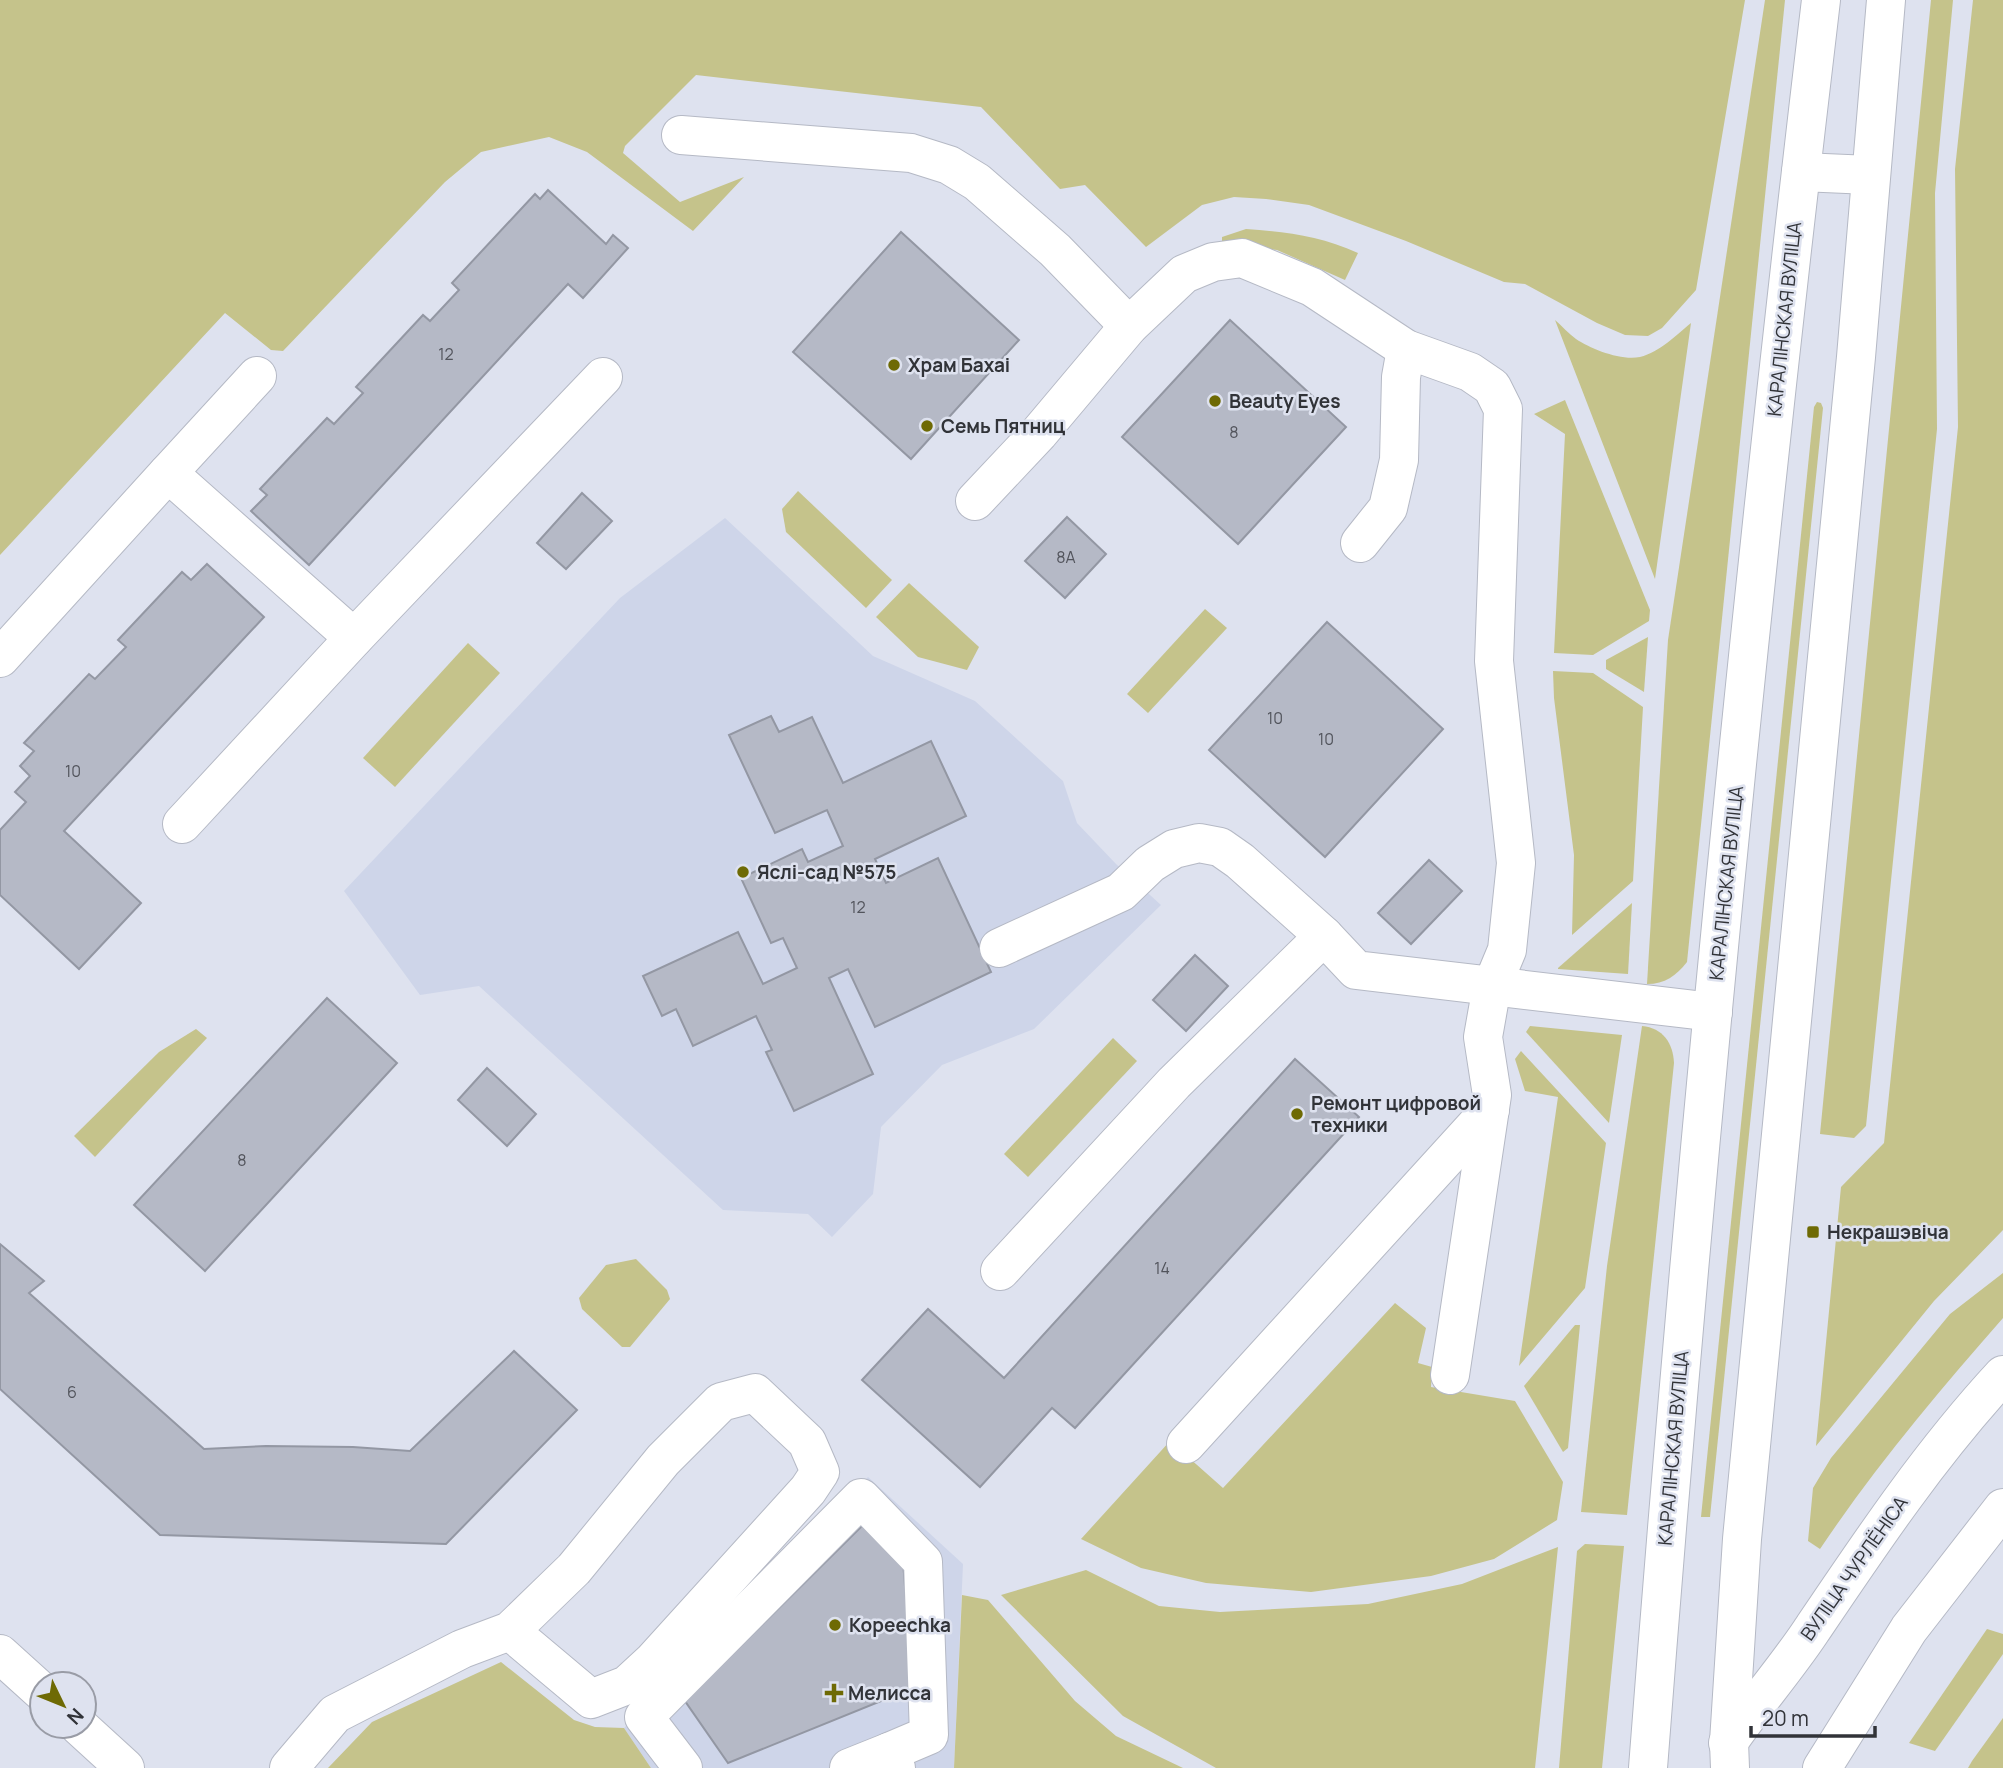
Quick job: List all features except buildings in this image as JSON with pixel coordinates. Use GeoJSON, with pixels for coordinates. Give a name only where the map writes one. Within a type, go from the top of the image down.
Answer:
{"type":"FeatureCollection","features":[{"type":"Feature","properties":{"kind":"main road","name":"КАРАЛІНСКАЯ ВУЛІЦА"},"geometry":{"type":"LineString","coordinates":[[1648,1768],[1670,1486],[1713,1012],[1776,388],[1821,0]]}},
{"type":"Feature","properties":{"kind":"main road"},"geometry":{"type":"LineString","coordinates":[[1724,1759],[1854,371],[1886,0]]}},
{"type":"Feature","properties":{"kind":"main road"},"geometry":{"type":"LineString","coordinates":[[681,135],[911,153],[949,165],[977,182],[1055,250],[1129,326]]}},
{"type":"Feature","properties":{"kind":"main road"},"geometry":{"type":"LineString","coordinates":[[1801,172],[1870,175]]}},
{"type":"Feature","properties":{"kind":"main road"},"geometry":{"type":"LineString","coordinates":[[975,501],[1039,433],[1129,326],[1184,274],[1213,262],[1242,258],[1312,288],[1406,349],[1470,372],[1492,387],[1503,409],[1493,661],[1516,863],[1507,950],[1492,986],[1483,1037],[1491,1081],[1490,1110],[1450,1376]]}},
{"type":"Feature","properties":{"kind":"main road"},"geometry":{"type":"LineString","coordinates":[[1360,543],[1388,508],[1398,460],[1401,377],[1406,349]]}},
{"type":"Feature","properties":{"kind":"main road"},"geometry":{"type":"LineString","coordinates":[[0,658],[257,376]]}},
{"type":"Feature","properties":{"kind":"main road"},"geometry":{"type":"LineString","coordinates":[[182,824],[354,638],[603,377]]}},
{"type":"Feature","properties":{"kind":"main road"},"geometry":{"type":"LineString","coordinates":[[168,473],[354,638]]}},
{"type":"Feature","properties":{"kind":"main road"},"geometry":{"type":"LineString","coordinates":[[999,948],[1121,892],[1150,864],[1174,849],[1199,843],[1220,847],[1240,860],[1324,936],[1356,971],[1713,1012]]}},
{"type":"Feature","properties":{"kind":"main road"},"geometry":{"type":"LineString","coordinates":[[1000,1271],[1174,1083],[1324,936]]}},
{"type":"Feature","properties":{"kind":"main road"},"geometry":{"type":"LineString","coordinates":[[1186,1444],[1490,1110]]}},
{"type":"Feature","properties":{"kind":"main road","name":"ВУЛІЦА ЧУРЛЁНІСА"},"geometry":{"type":"LineString","coordinates":[[1724,1759],[1920,1474],[2003,1375]]}},
{"type":"Feature","properties":{"kind":"main road"},"geometry":{"type":"LineString","coordinates":[[289,1768],[335,1714],[462,1649],[510,1631],[574,1569],[663,1460],[721,1402],[755,1393],[807,1442],[820,1472],[808,1490],[628,1685],[591,1699],[510,1631]]}},
{"type":"Feature","properties":{"kind":"main road"},"geometry":{"type":"LineString","coordinates":[[682,1768],[645,1717],[861,1498],[923,1562],[929,1735],[892,1760],[849,1768]]}},
{"type":"Feature","properties":{"kind":"main road"},"geometry":{"type":"LineString","coordinates":[[1822,1768],[1909,1629],[2003,1508]]}},
{"type":"Feature","properties":{"kind":"main road"},"geometry":{"type":"LineString","coordinates":[[1737,1607],[1744,1625],[1754,1638],[1772,1646],[1792,1644],[1810,1633]]}},
{"type":"Feature","properties":{"kind":"main road"},"geometry":{"type":"LineString","coordinates":[[0,1654],[28,1679]]}},
{"type":"Feature","properties":{"kind":"main road"},"geometry":{"type":"LineString","coordinates":[[94,1740],[125,1768]]}},
{"type":"Feature","properties":{"kind":"shaded area"},"geometry":{"type":"Polygon","coordinates":[[[0,0],[1745,0],[1696,290],[1662,328],[1648,336],[1625,335],[1525,284],[1504,282],[1406,241],[1309,205],[1234,197],[1202,205],[1146,247],[1085,185],[1060,189],[981,107],[696,75],[625,146],[623,153],[680,202],[744,177],[693,231],[587,152],[549,137],[481,152],[445,182],[283,351],[271,350],[225,313],[0,555],[0,0]]]}},
{"type":"Feature","properties":{"kind":"shaded area"},"geometry":{"type":"Polygon","coordinates":[[[1765,0],[1785,0],[1687,962],[1670,978],[1647,984],[1668,640],[1765,0]]]}},
{"type":"Feature","properties":{"kind":"shaded area"},"geometry":{"type":"Polygon","coordinates":[[[1931,0],[1953,0],[1935,193],[1937,429],[1866,1126],[1854,1138],[1820,1134],[1931,0]]]}},
{"type":"Feature","properties":{"kind":"shaded area"},"geometry":{"type":"Polygon","coordinates":[[[1973,0],[2003,0],[2003,1230],[1934,1301],[1816,1446],[1841,1187],[1884,1143],[1958,427],[1955,169],[1973,0]]]}},
{"type":"Feature","properties":{"kind":"shaded area"},"geometry":{"type":"Polygon","coordinates":[[[1246,229],[1303,236],[1358,253],[1345,280],[1277,250],[1222,249],[1222,237],[1246,229]]]}},
{"type":"Feature","properties":{"kind":"shaded area"},"geometry":{"type":"Polygon","coordinates":[[[1555,320],[1573,337],[1590,347],[1615,356],[1632,358],[1654,351],[1691,323],[1655,579],[1555,320]]]}},
{"type":"Feature","properties":{"kind":"shaded area"},"geometry":{"type":"Polygon","coordinates":[[[1565,400],[1650,610],[1649,621],[1593,655],[1554,653],[1565,434],[1534,414],[1565,400]]]}},
{"type":"Feature","properties":{"kind":"shaded area"},"geometry":{"type":"Polygon","coordinates":[[[1817,402],[1821,403],[1823,408],[1710,1517],[1701,1517],[1814,407],[1817,402]]]}},
{"type":"Feature","properties":{"kind":"shaded area"},"geometry":{"type":"Polygon","coordinates":[[[798,491],[892,580],[866,608],[786,532],[782,509],[798,491]]]}},
{"type":"Feature","properties":{"kind":"shaded area","name":"Яслі-сад №575"},"geometry":{"type":"Polygon","coordinates":[[[725,518],[873,656],[975,701],[1063,781],[1077,823],[1161,905],[1034,1029],[942,1065],[881,1127],[873,1194],[832,1237],[808,1214],[723,1210],[479,986],[420,995],[344,891],[620,598],[725,518]]]}},
{"type":"Feature","properties":{"kind":"shaded area"},"geometry":{"type":"Polygon","coordinates":[[[909,583],[979,647],[967,670],[918,657],[876,617],[909,583]]]}},
{"type":"Feature","properties":{"kind":"shaded area"},"geometry":{"type":"Polygon","coordinates":[[[1205,609],[1227,628],[1148,713],[1127,694],[1205,609]]]}},
{"type":"Feature","properties":{"kind":"shaded area"},"geometry":{"type":"Polygon","coordinates":[[[1648,637],[1644,692],[1606,669],[1606,660],[1648,637]]]}},
{"type":"Feature","properties":{"kind":"shaded area"},"geometry":{"type":"Polygon","coordinates":[[[468,643],[500,673],[395,787],[363,758],[468,643]]]}},
{"type":"Feature","properties":{"kind":"shaded area"},"geometry":{"type":"Polygon","coordinates":[[[1553,671],[1593,673],[1643,707],[1633,881],[1572,935],[1574,855],[1553,671]]]}},
{"type":"Feature","properties":{"kind":"shaded area"},"geometry":{"type":"Polygon","coordinates":[[[1632,903],[1628,974],[1558,969],[1558,968],[1632,903]]]}},
{"type":"Feature","properties":{"kind":"shaded area"},"geometry":{"type":"Polygon","coordinates":[[[1530,1026],[1622,1035],[1609,1123],[1526,1032],[1530,1026]]]}},
{"type":"Feature","properties":{"kind":"shaded area"},"geometry":{"type":"Polygon","coordinates":[[[1642,1026],[1656,1030],[1666,1038],[1672,1049],[1674,1063],[1627,1515],[1581,1512],[1607,1266],[1642,1026]]]}},
{"type":"Feature","properties":{"kind":"shaded area"},"geometry":{"type":"Polygon","coordinates":[[[196,1029],[207,1038],[95,1157],[74,1136],[159,1052],[196,1029]]]}},
{"type":"Feature","properties":{"kind":"shaded area"},"geometry":{"type":"Polygon","coordinates":[[[1113,1038],[1137,1061],[1028,1177],[1004,1154],[1113,1038]]]}},
{"type":"Feature","properties":{"kind":"shaded area"},"geometry":{"type":"Polygon","coordinates":[[[1521,1051],[1606,1143],[1585,1288],[1519,1366],[1558,1097],[1525,1091],[1515,1059],[1521,1051]]]}},
{"type":"Feature","properties":{"kind":"shaded area"},"geometry":{"type":"Polygon","coordinates":[[[636,1259],[667,1290],[670,1299],[630,1347],[622,1347],[582,1309],[579,1298],[606,1265],[636,1259]]]}},
{"type":"Feature","properties":{"kind":"shaded area"},"geometry":{"type":"Polygon","coordinates":[[[2003,1273],[2003,1318],[1908,1430],[1820,1549],[1808,1541],[1813,1488],[1831,1458],[1950,1314],[2003,1273]]]}},
{"type":"Feature","properties":{"kind":"shaded area"},"geometry":{"type":"Polygon","coordinates":[[[1395,1303],[1426,1328],[1418,1363],[1432,1367],[1431,1387],[1515,1401],[1563,1482],[1557,1520],[1494,1559],[1431,1576],[1311,1592],[1206,1583],[1141,1568],[1081,1539],[1170,1441],[1223,1488],[1395,1303]]]}},
{"type":"Feature","properties":{"kind":"shaded area"},"geometry":{"type":"Polygon","coordinates":[[[1575,1325],[1580,1325],[1568,1448],[1563,1452],[1524,1386],[1575,1325]]]}},
{"type":"Feature","properties":{"kind":"shaded area"},"geometry":{"type":"Polygon","coordinates":[[[868,1477],[963,1564],[954,1768],[651,1768],[624,1728],[868,1477]]]}},
{"type":"Feature","properties":{"kind":"shaded area"},"geometry":{"type":"Polygon","coordinates":[[[1585,1544],[1624,1546],[1602,1768],[1559,1768],[1577,1551],[1585,1544]]]}},
{"type":"Feature","properties":{"kind":"shaded area"},"geometry":{"type":"Polygon","coordinates":[[[1558,1547],[1535,1768],[1216,1768],[1123,1716],[1001,1595],[1086,1570],[1159,1606],[1220,1612],[1368,1604],[1462,1584],[1558,1547]]]}},
{"type":"Feature","properties":{"kind":"shaded area"},"geometry":{"type":"Polygon","coordinates":[[[962,1595],[988,1600],[1075,1701],[1116,1736],[1183,1768],[954,1768],[962,1595]]]}},
{"type":"Feature","properties":{"kind":"shaded area"},"geometry":{"type":"Polygon","coordinates":[[[1987,1629],[2003,1634],[2003,1654],[1935,1751],[1909,1743],[1987,1629]]]}},
{"type":"Feature","properties":{"kind":"shaded area"},"geometry":{"type":"Polygon","coordinates":[[[501,1662],[574,1720],[595,1727],[624,1728],[651,1768],[328,1768],[372,1722],[501,1662]]]}},
{"type":"Feature","properties":{"kind":"shaded area"},"geometry":{"type":"Polygon","coordinates":[[[2003,1718],[2003,1768],[1968,1768],[1972,1761],[2003,1718]]]}},
{"type":"Feature","properties":{"kind":"place","name":"Храм Бахаі"},"geometry":{"type":"Point","coordinates":[894,365]}},
{"type":"Feature","properties":{"kind":"place","name":"Beauty Eyes"},"geometry":{"type":"Point","coordinates":[1215,401]}},
{"type":"Feature","properties":{"kind":"place","name":"Семь Пятниц"},"geometry":{"type":"Point","coordinates":[927,426]}},
{"type":"Feature","properties":{"kind":"place","name":"Яслі-сад №575"},"geometry":{"type":"Point","coordinates":[743,872]}},
{"type":"Feature","properties":{"kind":"place","name":"Ремонт цифровой техники"},"geometry":{"type":"Point","coordinates":[1297,1114]}},
{"type":"Feature","properties":{"kind":"place","name":"Некрашэвіча"},"geometry":{"type":"Point","coordinates":[1813,1232]}},
{"type":"Feature","properties":{"kind":"place","name":"Kopeechka"},"geometry":{"type":"Point","coordinates":[835,1625]}},
{"type":"Feature","properties":{"kind":"place","name":"Мелисса"},"geometry":{"type":"Point","coordinates":[834,1693]}}]}
